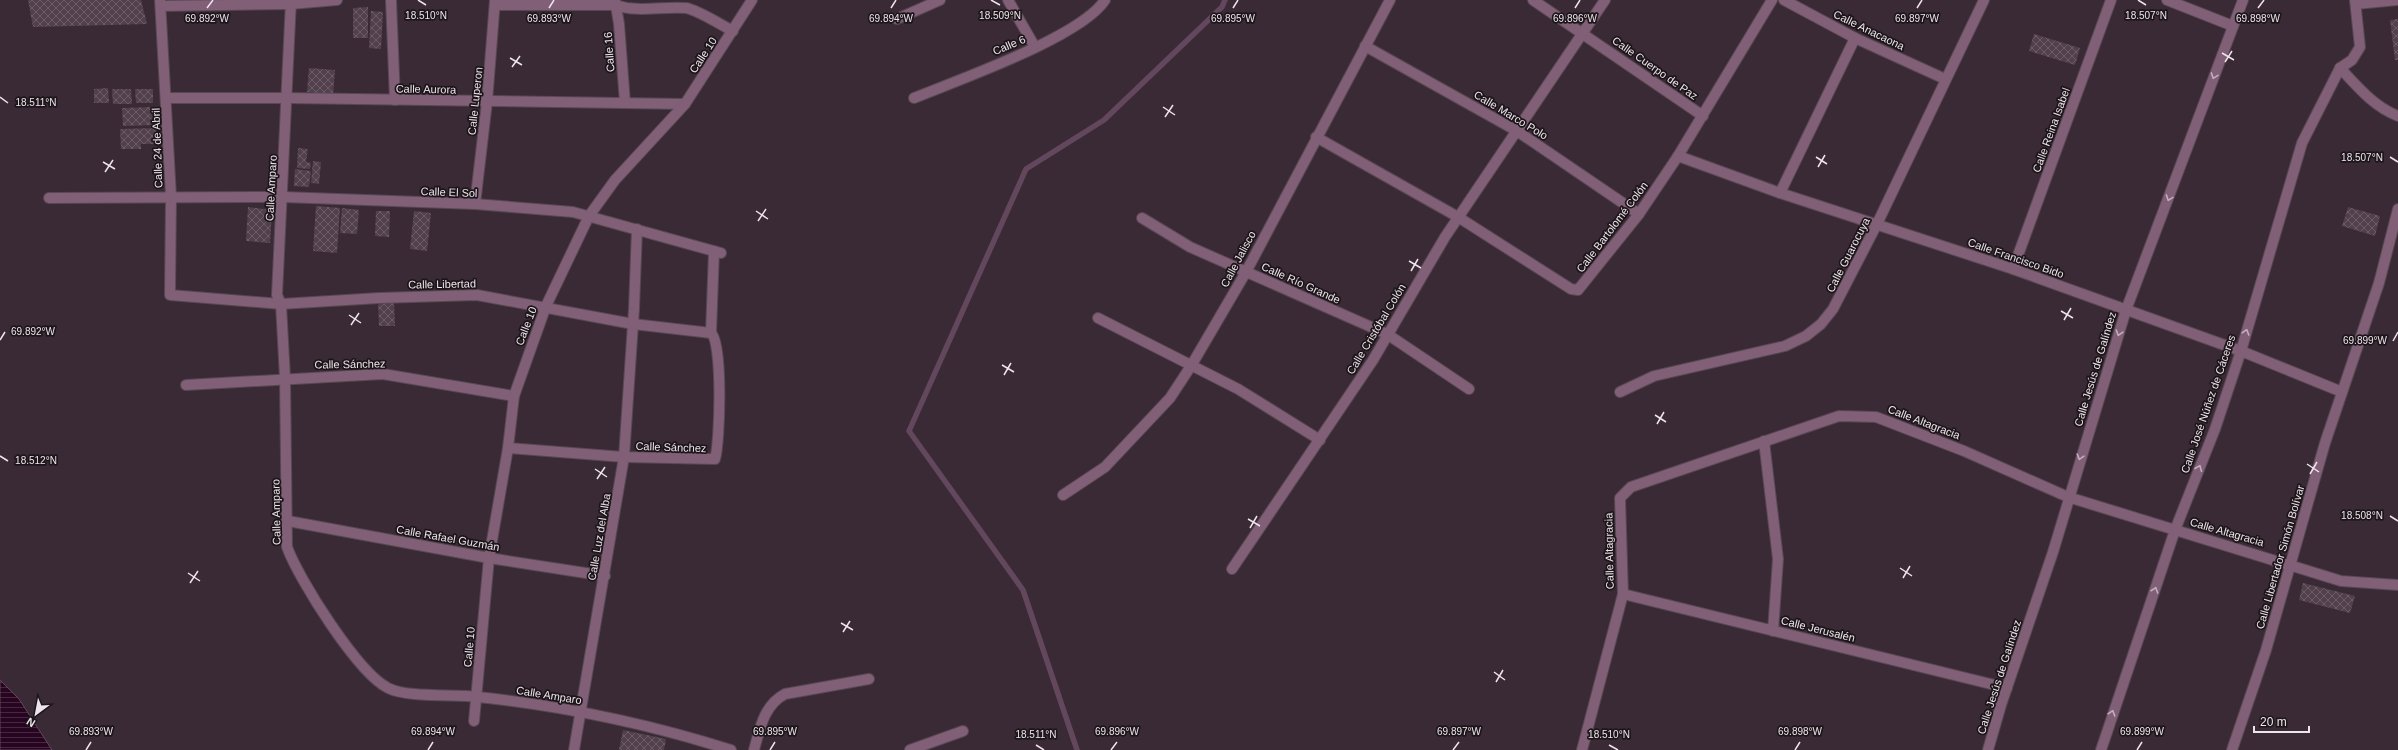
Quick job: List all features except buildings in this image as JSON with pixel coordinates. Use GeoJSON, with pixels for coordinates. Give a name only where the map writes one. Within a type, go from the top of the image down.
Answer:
{"type":"FeatureCollection","features":[{"type":"Feature","properties":{"kind":"street"},"geometry":{"type":"LineString","coordinates":[[160,3],[291,2],[337,0]]}},
{"type":"Feature","properties":{"kind":"street"},"geometry":{"type":"LineString","coordinates":[[391,0],[395,100]]}},
{"type":"Feature","properties":{"kind":"street","name":"Calle 10"},"geometry":{"type":"LineString","coordinates":[[474,721],[489,558],[508,448],[514,396],[546,306],[589,216],[615,180],[685,104],[752,0]]}},
{"type":"Feature","properties":{"kind":"street"},"geometry":{"type":"LineString","coordinates":[[896,19],[940,0]]}},
{"type":"Feature","properties":{"kind":"street"},"geometry":{"type":"LineString","coordinates":[[1008,0],[1035,47]]}},
{"type":"Feature","properties":{"kind":"street","name":"Calle 6"},"geometry":{"type":"LineString","coordinates":[[914,98],[1035,47],[1087,19],[1105,0]]}},
{"type":"Feature","properties":{"kind":"street","name":"Calle Jalisco"},"geometry":{"type":"LineString","coordinates":[[1063,496],[1105,467],[1170,398],[1191,366],[1246,272],[1316,137],[1390,0]]}},
{"type":"Feature","properties":{"kind":"street","name":"Calle Cuerpo de Paz"},"geometry":{"type":"LineString","coordinates":[[1533,0],[1703,116]]}},
{"type":"Feature","properties":{"kind":"street","name":"Calle Cristóbal Colón"},"geometry":{"type":"LineString","coordinates":[[1232,570],[1320,440],[1388,334],[1458,217],[1605,0]]}},
{"type":"Feature","properties":{"kind":"street","name":"Calle Bartolomé Colón"},"geometry":{"type":"LineString","coordinates":[[1316,137],[1458,217],[1572,289],[1578,290],[1639,214],[1678,156],[1772,0]]}},
{"type":"Feature","properties":{"kind":"street","name":"Calle Anacaona"},"geometry":{"type":"LineString","coordinates":[[1784,0],[1855,38],[1945,79]]}},
{"type":"Feature","properties":{"kind":"street","name":"Calle Guarocuya"},"geometry":{"type":"LineString","coordinates":[[1620,392],[1654,376],[1785,346],[1806,336],[1821,324],[1833,309],[1877,224],[1984,0]]}},
{"type":"Feature","properties":{"kind":"street","name":"Calle Reina Isabel"},"geometry":{"type":"LineString","coordinates":[[2013,268],[2111,0]]}},
{"type":"Feature","properties":{"kind":"street"},"geometry":{"type":"LineString","coordinates":[[2167,0],[2233,26]]}},
{"type":"Feature","properties":{"kind":"street","name":"Calle Jesús de Galíndez"},"geometry":{"type":"LineString","coordinates":[[1988,750],[2007,688],[2053,552],[2068,497],[2126,310],[2243,0]]}},
{"type":"Feature","properties":{"kind":"street"},"geometry":{"type":"LineString","coordinates":[[2398,0],[2356,2],[2360,47],[2352,60],[2340,68],[2369,98],[2389,112],[2398,116]]}},
{"type":"Feature","properties":{"kind":"street","name":"Calle Amparo"},"geometry":{"type":"LineString","coordinates":[[291,2],[277,295],[281,304],[285,378],[288,521],[287,547],[294,565],[353,656],[374,680],[389,689],[407,693],[477,696],[579,712],[655,729],[731,750]]}},
{"type":"Feature","properties":{"kind":"street"},"geometry":{"type":"LineString","coordinates":[[495,2],[615,2],[627,9],[687,8],[733,31]]}},
{"type":"Feature","properties":{"kind":"street","name":"Calle Luperon"},"geometry":{"type":"LineString","coordinates":[[475,204],[487,102],[495,2]]}},
{"type":"Feature","properties":{"kind":"street","name":"Calle 16"},"geometry":{"type":"LineString","coordinates":[[615,2],[620,24],[625,103]]}},
{"type":"Feature","properties":{"kind":"street","name":"Calle 24 de Abril"},"geometry":{"type":"LineString","coordinates":[[160,3],[167,98],[171,196],[170,296]]}},
{"type":"Feature","properties":{"kind":"street"},"geometry":{"type":"LineString","coordinates":[[1780,193],[1855,38]]}},
{"type":"Feature","properties":{"kind":"street","name":"Calle Marco Polo"},"geometry":{"type":"LineString","coordinates":[[1365,46],[1517,131],[1639,214]]}},
{"type":"Feature","properties":{"kind":"street","name":"Calle José Núñez de Cáceres"},"geometry":{"type":"LineString","coordinates":[[2101,750],[2174,530],[2215,429],[2241,351],[2302,142],[2340,68]]}},
{"type":"Feature","properties":{"kind":"street","name":"Calle Aurora"},"geometry":{"type":"LineString","coordinates":[[167,98],[287,98],[685,104]]}},
{"type":"Feature","properties":{"kind":"street","name":"Calle Francisco Bido"},"geometry":{"type":"LineString","coordinates":[[1678,156],[1780,193],[2013,268],[2241,351],[2342,392]]}},
{"type":"Feature","properties":{"kind":"street","name":"Calle El Sol"},"geometry":{"type":"LineString","coordinates":[[49,198],[171,196],[282,197],[475,204],[573,212],[718,252],[711,333]]}},
{"type":"Feature","properties":{"kind":"street","name":"Calle Libertador Simón Bolívar"},"geometry":{"type":"LineString","coordinates":[[2232,750],[2266,650],[2325,443],[2379,283],[2398,209]]}},
{"type":"Feature","properties":{"kind":"street","name":"Calle Río Grande"},"geometry":{"type":"LineString","coordinates":[[1142,218],[1190,247],[1388,334],[1469,388]]}},
{"type":"Feature","properties":{"kind":"street","name":"Calle Luz del Alba"},"geometry":{"type":"LineString","coordinates":[[574,750],[579,712],[605,576],[624,457],[633,324],[637,229]]}},
{"type":"Feature","properties":{"kind":"street","name":"Calle Libertad"},"geometry":{"type":"LineString","coordinates":[[170,296],[281,304],[379,298],[478,295],[546,306],[633,324],[711,333]]}},
{"type":"Feature","properties":{"kind":"street"},"geometry":{"type":"LineString","coordinates":[[1098,318],[1238,389],[1320,440]]}},
{"type":"Feature","properties":{"kind":"street","name":"Calle Sánchez"},"geometry":{"type":"LineString","coordinates":[[508,448],[624,457],[713,460],[716,457],[719,371],[714,337],[711,333]]}},
{"type":"Feature","properties":{"kind":"street","name":"Calle Sánchez"},"geometry":{"type":"LineString","coordinates":[[186,384],[255,382],[285,378],[383,374],[514,396]]}},
{"type":"Feature","properties":{"kind":"street","name":"Calle Altagracia"},"geometry":{"type":"LineString","coordinates":[[1582,750],[1623,594],[1620,498],[1624,491],[1631,487],[1840,416],[1876,417],[1964,451],[2068,497],[2290,564],[2341,581],[2398,584]]}},
{"type":"Feature","properties":{"kind":"street"},"geometry":{"type":"LineString","coordinates":[[1764,441],[1778,559],[1773,630]]}},
{"type":"Feature","properties":{"kind":"street","name":"Calle Rafael Guzmán"},"geometry":{"type":"LineString","coordinates":[[288,521],[489,558],[605,576]]}},
{"type":"Feature","properties":{"kind":"street","name":"Calle Jerusalén"},"geometry":{"type":"LineString","coordinates":[[1623,594],[2007,688]]}},
{"type":"Feature","properties":{"kind":"street"},"geometry":{"type":"LineString","coordinates":[[754,750],[767,709],[775,700],[785,694],[869,679]]}},
{"type":"Feature","properties":{"kind":"street"},"geometry":{"type":"LineString","coordinates":[[910,750],[963,732]]}},
{"type":"Feature","properties":{"kind":"shaded area"},"geometry":{"type":"Polygon","coordinates":[[[0,680],[19,699],[52,750],[0,750],[0,680]]]}},
{"type":"Feature","properties":{"kind":"waterway"},"geometry":{"type":"LineString","coordinates":[[1077,750],[1023,590],[909,431],[1026,169],[1104,120],[1222,7],[1225,0]]}}]}
